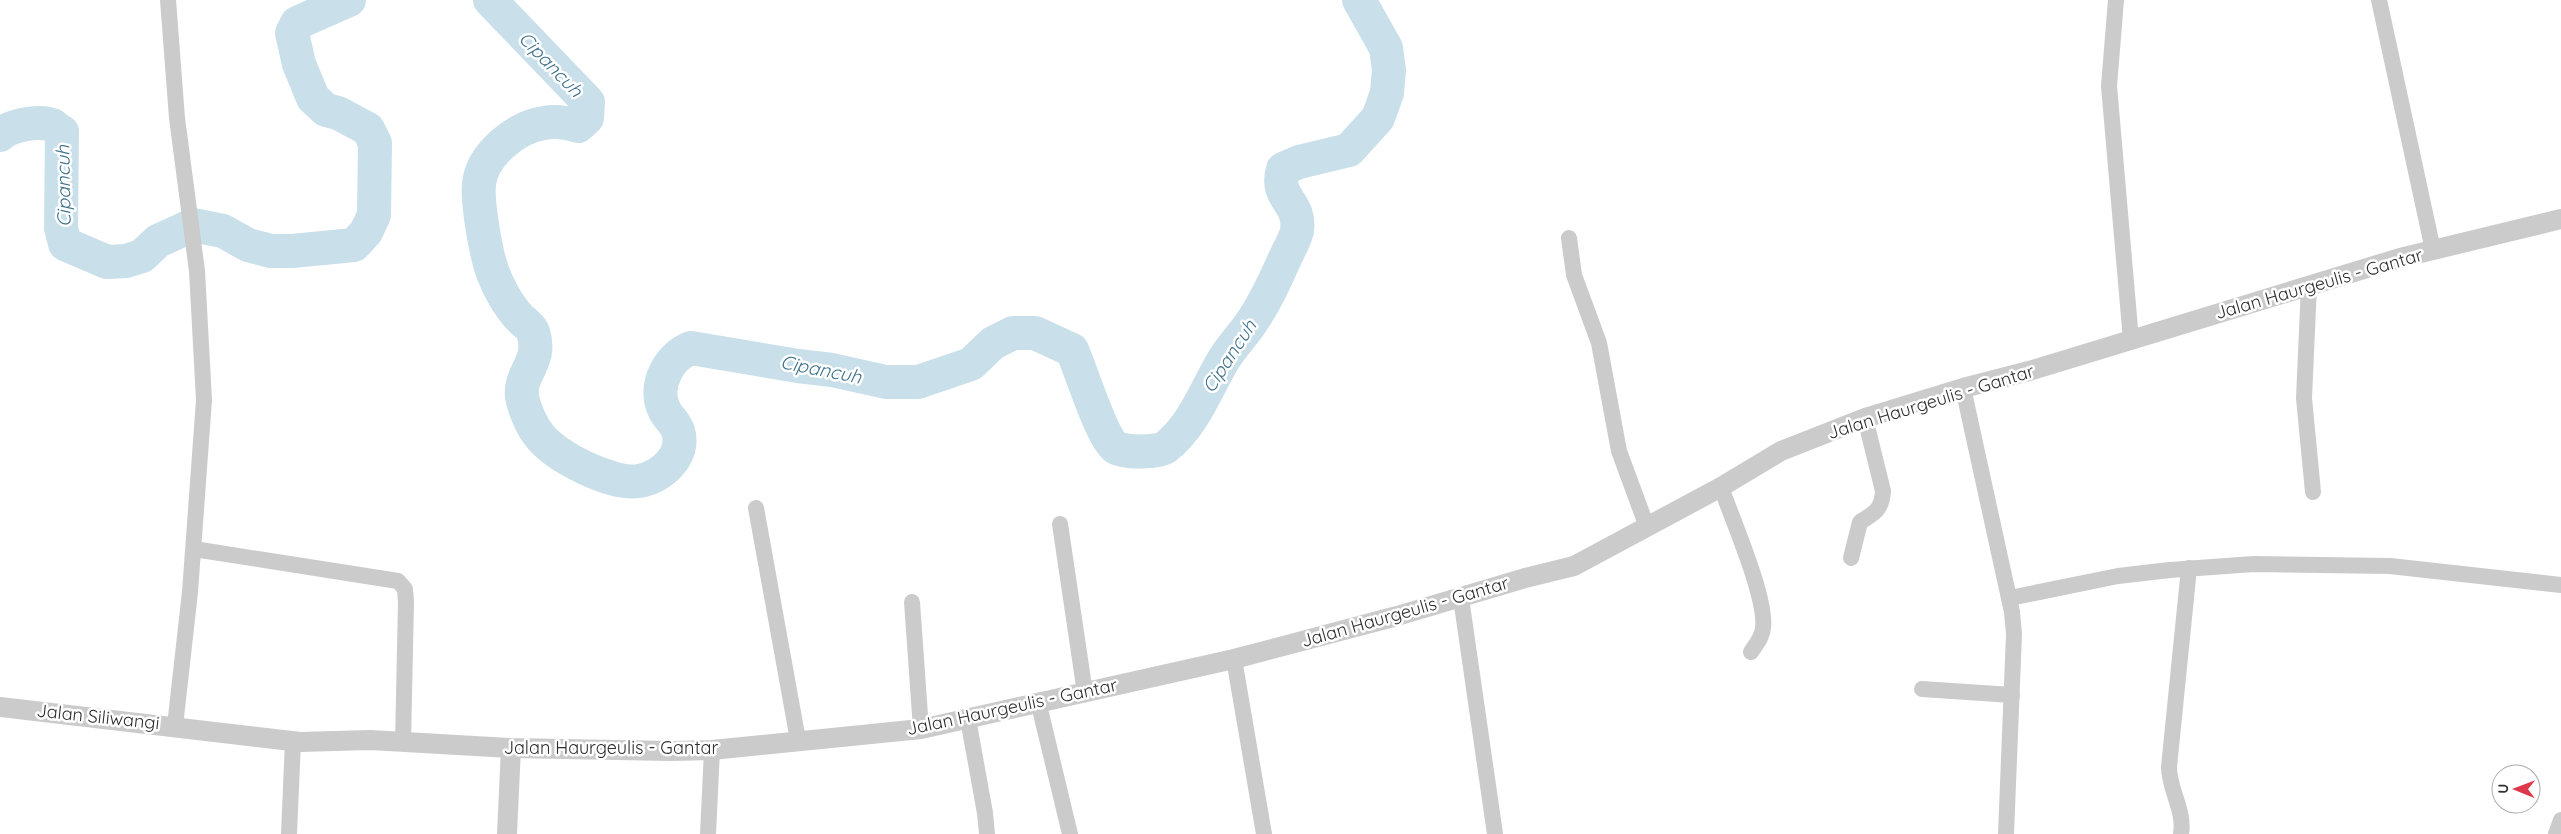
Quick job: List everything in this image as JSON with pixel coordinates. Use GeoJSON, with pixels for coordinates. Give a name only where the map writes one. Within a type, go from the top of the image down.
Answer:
{"type":"FeatureCollection","features":[{"type":"Feature","properties":{"kind":"street"},"geometry":{"type":"LineString","coordinates":[[168,0],[171,55],[186,202],[197,271],[204,400],[194,550],[174,726]]}},
{"type":"Feature","properties":{"kind":"street"},"geometry":{"type":"LineString","coordinates":[[2116,0],[2109,86],[2131,340]]}},
{"type":"Feature","properties":{"kind":"street"},"geometry":{"type":"LineString","coordinates":[[2379,0],[2434,250]]}},
{"type":"Feature","properties":{"kind":"street","name":"Jalan Haurgeulis - Gantar"},"geometry":{"type":"LineString","coordinates":[[196,728],[294,741],[370,740],[511,748],[671,751],[712,750],[921,729],[968,719],[1038,701],[1085,693],[1234,659],[1574,566],[1721,487],[1781,451],[1865,418],[1963,388],[2030,371],[2434,250],[2561,219]]}},
{"type":"Feature","properties":{"kind":"street"},"geometry":{"type":"LineString","coordinates":[[1569,238],[1574,275],[1599,343],[1619,451],[1646,527]]}},
{"type":"Feature","properties":{"kind":"street"},"geometry":{"type":"LineString","coordinates":[[2309,286],[2304,398],[2313,492]]}},
{"type":"Feature","properties":{"kind":"street"},"geometry":{"type":"LineString","coordinates":[[1963,388],[2010,598],[2014,634],[2006,834]]}},
{"type":"Feature","properties":{"kind":"street"},"geometry":{"type":"LineString","coordinates":[[1851,558],[1860,522],[1878,511],[1882,503],[1883,491],[1865,418]]}},
{"type":"Feature","properties":{"kind":"street"},"geometry":{"type":"LineString","coordinates":[[1721,487],[1755,584],[1763,614],[1761,638],[1751,652]]}},
{"type":"Feature","properties":{"kind":"street"},"geometry":{"type":"LineString","coordinates":[[756,508],[798,740]]}},
{"type":"Feature","properties":{"kind":"street"},"geometry":{"type":"LineString","coordinates":[[1060,524],[1085,693]]}},
{"type":"Feature","properties":{"kind":"street"},"geometry":{"type":"LineString","coordinates":[[194,550],[398,581],[405,589],[406,602],[403,743]]}},
{"type":"Feature","properties":{"kind":"street"},"geometry":{"type":"LineString","coordinates":[[2010,598],[2118,576],[2189,568],[2254,564],[2390,566],[2561,585]]}},
{"type":"Feature","properties":{"kind":"street"},"geometry":{"type":"LineString","coordinates":[[2181,834],[2183,820],[2171,784],[2169,767],[2189,568]]}},
{"type":"Feature","properties":{"kind":"street"},"geometry":{"type":"LineString","coordinates":[[1461,598],[1495,834]]}},
{"type":"Feature","properties":{"kind":"street"},"geometry":{"type":"LineString","coordinates":[[912,602],[921,729]]}},
{"type":"Feature","properties":{"kind":"street"},"geometry":{"type":"LineString","coordinates":[[1234,659],[1264,834]]}},
{"type":"Feature","properties":{"kind":"street"},"geometry":{"type":"LineString","coordinates":[[1922,689],[2012,695]]}},
{"type":"Feature","properties":{"kind":"street"},"geometry":{"type":"LineString","coordinates":[[1038,701],[1070,834]]}},
{"type":"Feature","properties":{"kind":"street","name":"Jalan Siliwangi"},"geometry":{"type":"LineString","coordinates":[[0,707],[196,728]]}},
{"type":"Feature","properties":{"kind":"street"},"geometry":{"type":"LineString","coordinates":[[968,719],[986,813],[987,834]]}},
{"type":"Feature","properties":{"kind":"street"},"geometry":{"type":"LineString","coordinates":[[290,834],[294,741]]}},
{"type":"Feature","properties":{"kind":"street"},"geometry":{"type":"LineString","coordinates":[[507,834],[511,748]]}},
{"type":"Feature","properties":{"kind":"street"},"geometry":{"type":"LineString","coordinates":[[708,834],[712,750]]}},
{"type":"Feature","properties":{"kind":"street"},"geometry":{"type":"LineString","coordinates":[[2556,834],[2561,820]]}},
{"type":"Feature","properties":{"kind":"waterway","name":"Cipancuh"},"geometry":{"type":"LineString","coordinates":[[0,135],[18,126],[32,123],[52,125],[62,132],[61,228],[65,244],[107,262],[126,261],[142,256],[158,241],[193,225],[223,231],[248,245],[271,251],[292,251],[354,245],[366,232],[374,215],[375,143],[368,129],[338,113],[326,110],[313,98],[299,64],[292,33],[297,23],[349,0]]}},
{"type":"Feature","properties":{"kind":"waterway","name":"Cipancuh"},"geometry":{"type":"LineString","coordinates":[[490,0],[588,102],[587,118],[578,126],[553,122],[544,123],[512,136],[502,144],[487,162],[479,184],[479,203],[493,273],[500,290],[511,307],[533,332],[535,351],[522,388],[523,401],[536,432],[558,452],[585,468],[614,479],[628,481],[639,481],[656,475],[670,464],[675,457],[680,440],[678,431],[664,409],[660,391],[665,373],[670,365],[683,352],[691,348],[832,370],[886,382],[918,382],[971,364],[993,343],[1013,333],[1035,333],[1072,350],[1098,417],[1115,447],[1141,451],[1166,447],[1176,438],[1192,417],[1224,359],[1256,315],[1294,240],[1297,231],[1297,221],[1282,187],[1283,169],[1299,162],[1349,150],[1378,118],[1387,93],[1389,70],[1386,48],[1359,0]]}}]}
